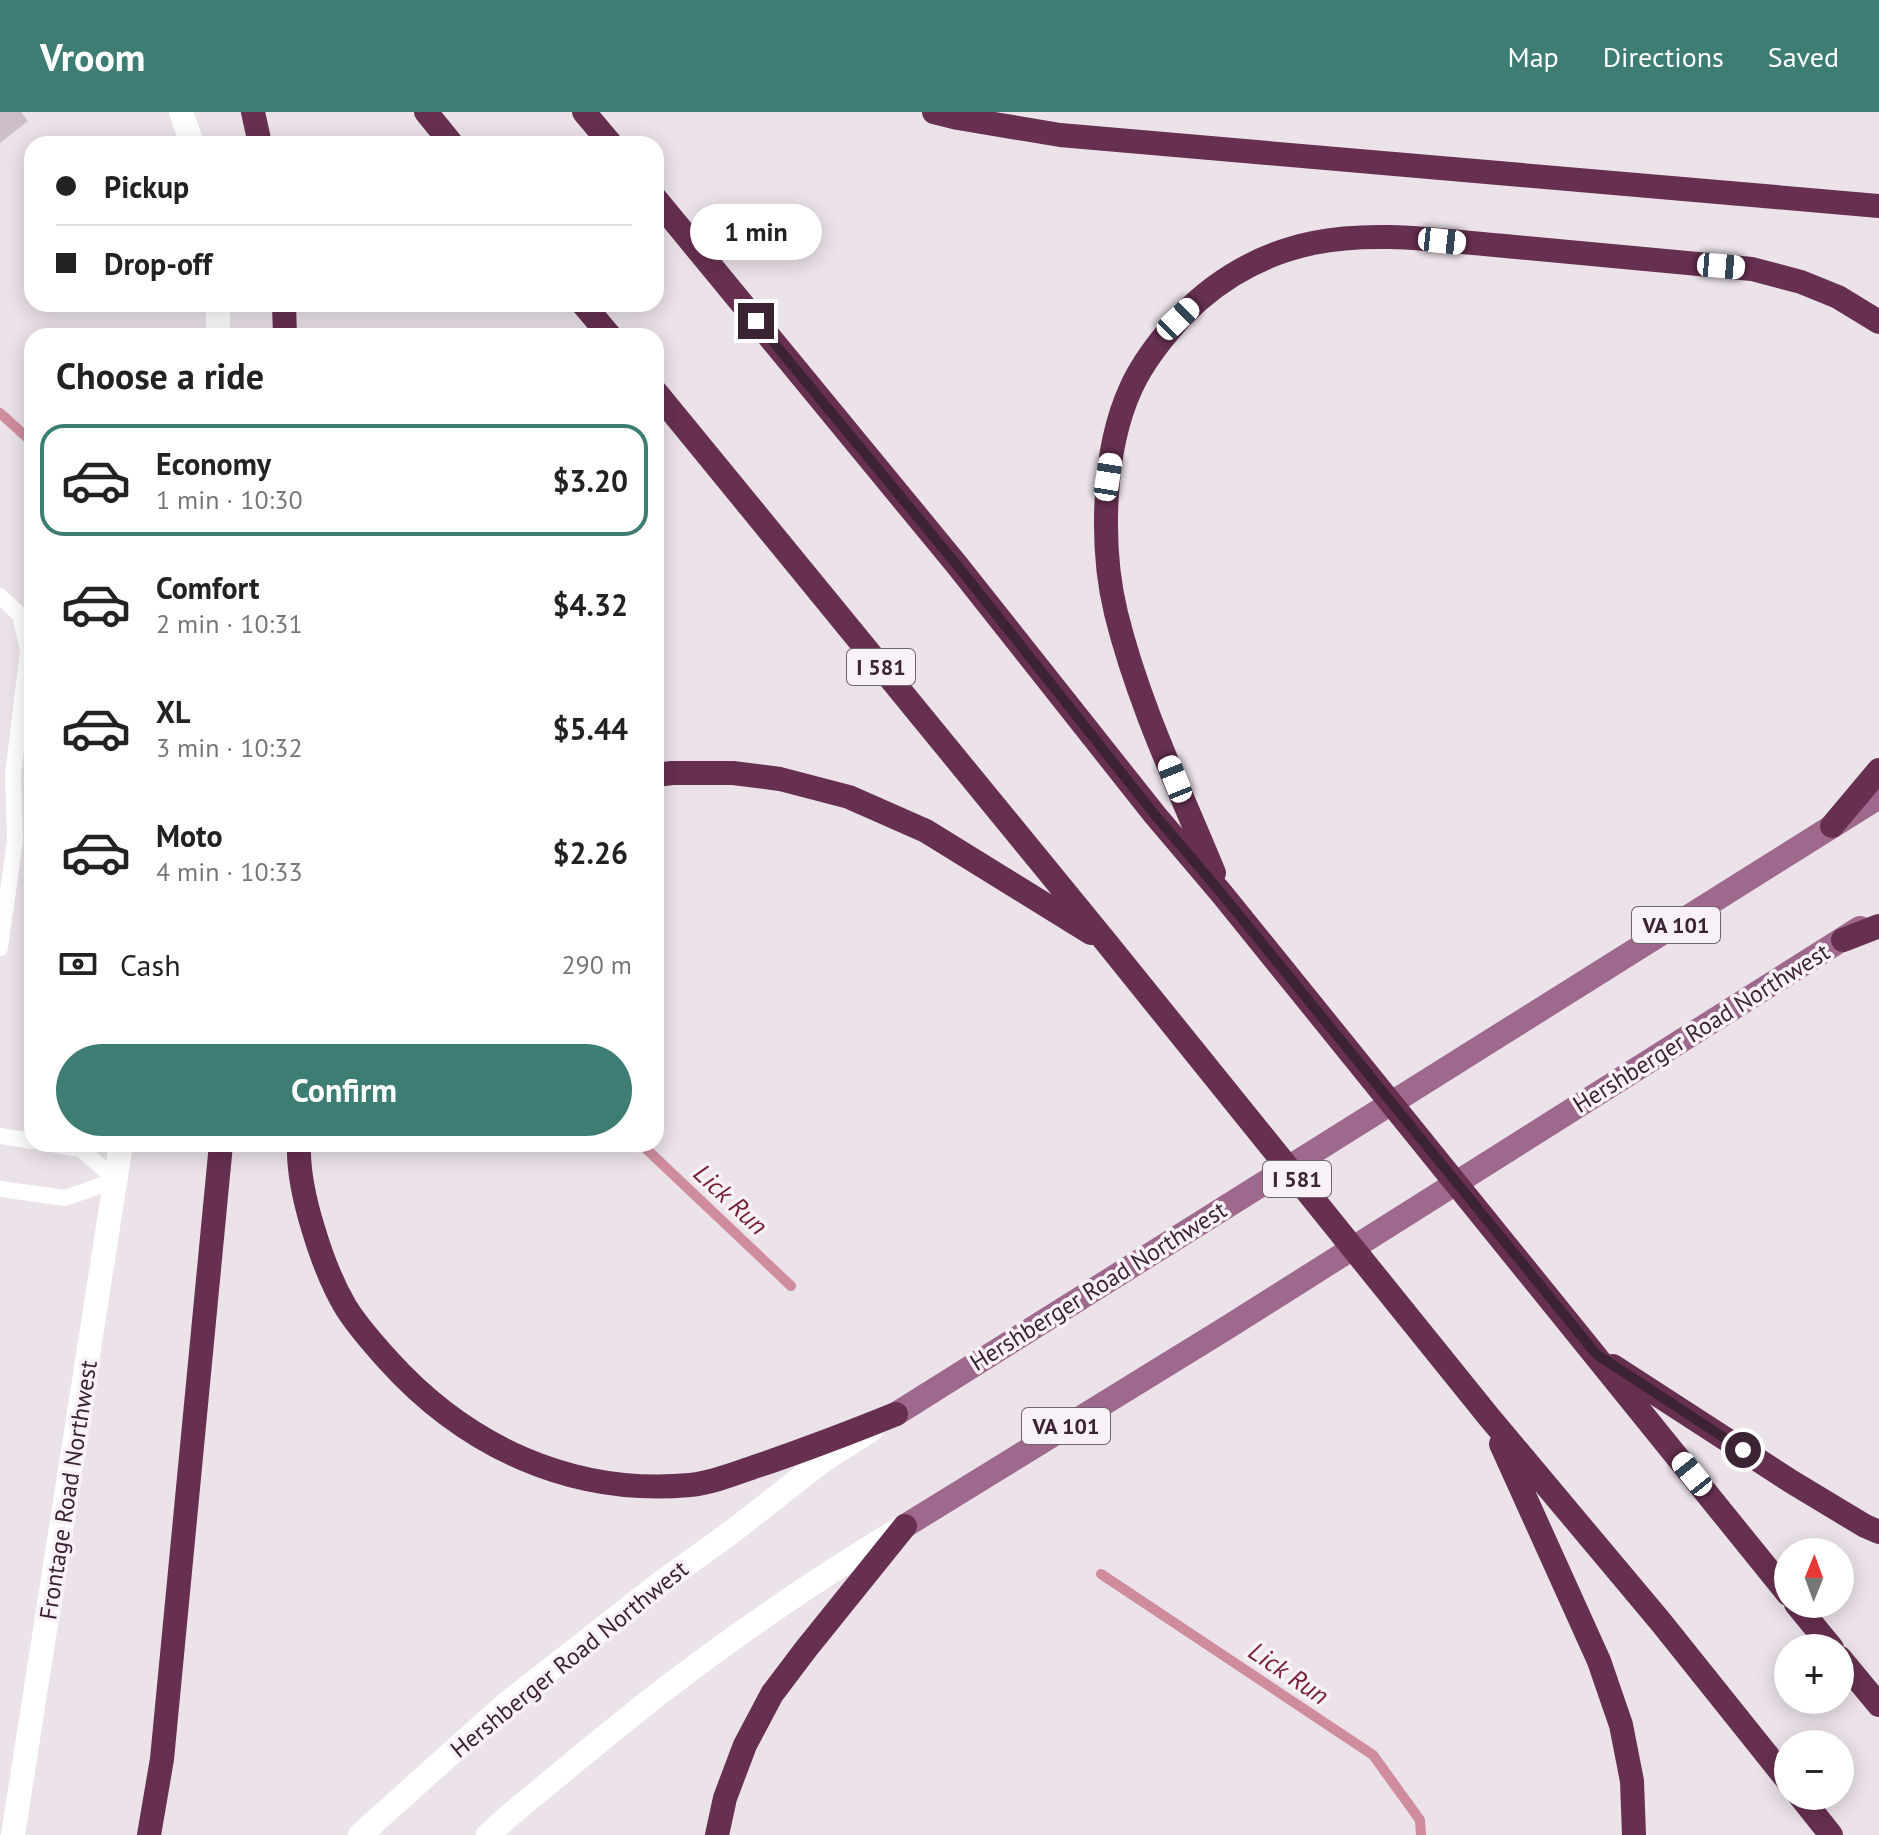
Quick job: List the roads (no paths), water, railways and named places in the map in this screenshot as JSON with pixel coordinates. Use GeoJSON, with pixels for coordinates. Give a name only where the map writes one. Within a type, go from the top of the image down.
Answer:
{"type":"FeatureCollection","features":[{"type":"Feature","properties":{"kind":"highway"},"geometry":{"type":"LineString","coordinates":[[253,112],[258,136]]}},
{"type":"Feature","properties":{"kind":"highway"},"geometry":{"type":"LineString","coordinates":[[426,112],[446,136]]}},
{"type":"Feature","properties":{"kind":"highway"},"geometry":{"type":"LineString","coordinates":[[584,112],[604,136]]}},
{"type":"Feature","properties":{"kind":"highway"},"geometry":{"type":"LineString","coordinates":[[934,112],[1060,135],[1879,206]]}},
{"type":"Feature","properties":{"kind":"highway"},"geometry":{"type":"LineString","coordinates":[[664,209],[957,565],[1155,815],[1774,1576]]}},
{"type":"Feature","properties":{"kind":"highway"},"geometry":{"type":"LineString","coordinates":[[1222,894],[1140,692],[1116,612],[1106,544],[1108,477],[1115,431],[1131,388],[1149,355],[1203,294],[1232,274],[1271,255],[1313,243],[1411,238],[1752,269],[1801,282],[1838,297],[1879,322]]}},
{"type":"Feature","properties":{"kind":"highway"},"geometry":{"type":"LineString","coordinates":[[590,312],[603,328]]}},
{"type":"Feature","properties":{"kind":"highway","name":"I 581"},"geometry":{"type":"LineString","coordinates":[[664,402],[1774,1764]]}},
{"type":"Feature","properties":{"kind":"highway"},"geometry":{"type":"LineString","coordinates":[[1832,826],[1879,770]]}},
{"type":"Feature","properties":{"kind":"highway"},"geometry":{"type":"LineString","coordinates":[[664,774],[733,773],[780,779],[849,797],[926,831],[1106,942]]}},
{"type":"Feature","properties":{"kind":"highway"},"geometry":{"type":"LineString","coordinates":[[1843,940],[1879,926]]}},
{"type":"Feature","properties":{"kind":"highway"},"geometry":{"type":"LineString","coordinates":[[149,1835],[162,1759],[220,1152]]}},
{"type":"Feature","properties":{"kind":"highway"},"geometry":{"type":"LineString","coordinates":[[300,1152],[306,1205],[322,1257],[346,1307],[366,1336],[408,1382],[456,1422],[498,1449],[549,1470],[592,1480],[636,1486],[691,1485],[810,1449],[896,1414]]}},
{"type":"Feature","properties":{"kind":"highway"},"geometry":{"type":"LineString","coordinates":[[1596,1354],[1792,1482],[1879,1532]]}},
{"type":"Feature","properties":{"kind":"highway"},"geometry":{"type":"LineString","coordinates":[[1489,1417],[1599,1661],[1621,1725],[1632,1781],[1634,1835]]}},
{"type":"Feature","properties":{"kind":"highway"},"geometry":{"type":"LineString","coordinates":[[717,1835],[725,1798],[745,1745],[772,1694],[905,1526]]}},
{"type":"Feature","properties":{"kind":"highway"},"geometry":{"type":"LineString","coordinates":[[1807,1618],[1821,1634]]}},
{"type":"Feature","properties":{"kind":"highway"},"geometry":{"type":"LineString","coordinates":[[1854,1675],[1879,1705]]}},
{"type":"Feature","properties":{"kind":"highway"},"geometry":{"type":"LineString","coordinates":[[1811,1810],[1831,1835]]}},
{"type":"Feature","properties":{"kind":"main road"},"geometry":{"type":"LineString","coordinates":[[181,112],[189,136]]}},
{"type":"Feature","properties":{"kind":"main road","name":"Hershberger Road Northwest"},"geometry":{"type":"LineString","coordinates":[[360,1835],[506,1704],[825,1459],[1879,797]]}},
{"type":"Feature","properties":{"kind":"main road","name":"Hershberger Road Northwest"},"geometry":{"type":"LineString","coordinates":[[488,1835],[656,1696],[782,1603],[1228,1327],[1879,915]]}},
{"type":"Feature","properties":{"kind":"main road","name":"Frontage Road Northwest"},"geometry":{"type":"LineString","coordinates":[[13,1835],[120,1152]]}},
{"type":"Feature","properties":{"kind":"lane"},"geometry":{"type":"LineString","coordinates":[[0,596],[20,615],[24,629]]}},
{"type":"Feature","properties":{"kind":"lane"},"geometry":{"type":"LineString","coordinates":[[0,948],[15,841],[13,775],[24,694]]}},
{"type":"Feature","properties":{"kind":"lane"},"geometry":{"type":"LineString","coordinates":[[0,789],[13,775]]}},
{"type":"Feature","properties":{"kind":"lane"},"geometry":{"type":"LineString","coordinates":[[0,1136],[24,1140]]}},
{"type":"Feature","properties":{"kind":"lane"},"geometry":{"type":"LineString","coordinates":[[0,1189],[65,1198],[116,1180],[84,1152]]}},
{"type":"Feature","properties":{"kind":"waterway","name":"Lick Run"},"geometry":{"type":"LineString","coordinates":[[0,413],[24,435]]}},
{"type":"Feature","properties":{"kind":"waterway","name":"Lick Run"},"geometry":{"type":"LineString","coordinates":[[649,1152],[791,1286]]}},
{"type":"Feature","properties":{"kind":"waterway","name":"Lick Run"},"geometry":{"type":"LineString","coordinates":[[1101,1574],[1373,1755],[1420,1820],[1421,1835]]}}]}
